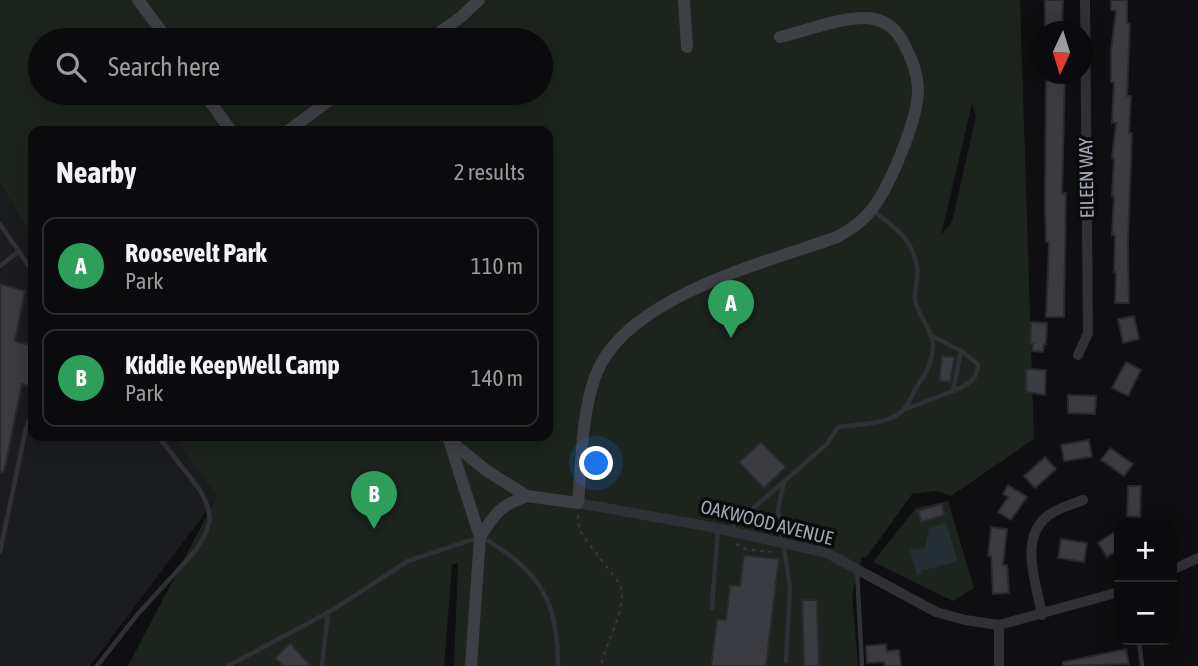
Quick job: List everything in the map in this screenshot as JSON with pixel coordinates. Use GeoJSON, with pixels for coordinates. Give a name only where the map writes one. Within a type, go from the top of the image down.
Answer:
{"type":"FeatureCollection","features":[{"type":"Feature","properties":{"kind":"street"},"geometry":{"type":"LineString","coordinates":[[138,0],[158,28]]}},
{"type":"Feature","properties":{"kind":"street"},"geometry":{"type":"LineString","coordinates":[[446,28],[478,0]]}},
{"type":"Feature","properties":{"kind":"street"},"geometry":{"type":"LineString","coordinates":[[684,0],[687,47]]}},
{"type":"Feature","properties":{"kind":"street","name":"EILEEN WAY"},"geometry":{"type":"LineString","coordinates":[[1078,355],[1088,333],[1085,0]]}},
{"type":"Feature","properties":{"kind":"street"},"geometry":{"type":"LineString","coordinates":[[578,509],[590,396],[604,358],[614,343],[653,312],[678,297],[709,283],[837,237],[854,228],[872,210],[906,141],[917,104],[915,70],[902,40],[886,23],[864,18],[780,37]]}},
{"type":"Feature","properties":{"kind":"street"},"geometry":{"type":"LineString","coordinates":[[213,105],[227,126]]}},
{"type":"Feature","properties":{"kind":"street"},"geometry":{"type":"LineString","coordinates":[[295,126],[323,105]]}},
{"type":"Feature","properties":{"kind":"street"},"geometry":{"type":"LineString","coordinates":[[449,441],[480,537],[471,666]]}},
{"type":"Feature","properties":{"kind":"street","name":"OAKWOOD AVENUE"},"geometry":{"type":"LineString","coordinates":[[452,441],[487,471],[527,496],[578,509],[783,543],[827,553],[936,612],[965,620],[999,625],[1114,593]]}},
{"type":"Feature","properties":{"kind":"street"},"geometry":{"type":"LineString","coordinates":[[480,537],[500,508],[527,496]]}},
{"type":"Feature","properties":{"kind":"street"},"geometry":{"type":"LineString","coordinates":[[1042,615],[1031,541],[1037,528],[1051,513],[1083,500]]}},
{"type":"Feature","properties":{"kind":"street"},"geometry":{"type":"LineString","coordinates":[[1177,568],[1198,558]]}},
{"type":"Feature","properties":{"kind":"street"},"geometry":{"type":"LineString","coordinates":[[999,625],[999,666]]}},
{"type":"Feature","properties":{"kind":"lane"},"geometry":{"type":"LineString","coordinates":[[872,210],[901,232],[910,244],[917,267],[915,299],[933,345],[931,363],[925,377],[903,410]]}},
{"type":"Feature","properties":{"kind":"lane"},"geometry":{"type":"LineString","coordinates":[[0,224],[28,265]]}},
{"type":"Feature","properties":{"kind":"lane"},"geometry":{"type":"LineString","coordinates":[[0,266],[18,252]]}},
{"type":"Feature","properties":{"kind":"lane"},"geometry":{"type":"LineString","coordinates":[[712,608],[721,533],[827,444],[838,427],[883,420],[968,385],[976,377],[978,364],[974,359],[930,335]]}},
{"type":"Feature","properties":{"kind":"lane"},"geometry":{"type":"LineString","coordinates":[[953,391],[961,351]]}},
{"type":"Feature","properties":{"kind":"lane"},"geometry":{"type":"LineString","coordinates":[[0,551],[28,423]]}},
{"type":"Feature","properties":{"kind":"lane"},"geometry":{"type":"LineString","coordinates":[[97,666],[137,615],[196,550],[210,521],[208,507],[200,491],[163,441]]}},
{"type":"Feature","properties":{"kind":"lane"},"geometry":{"type":"LineString","coordinates":[[784,480],[778,509],[790,588],[786,661]]}},
{"type":"Feature","properties":{"kind":"lane"},"geometry":{"type":"LineString","coordinates":[[229,666],[328,612],[408,561],[480,537],[496,545],[527,568],[545,593],[555,622],[558,666]]}},
{"type":"Feature","properties":{"kind":"lane"},"geometry":{"type":"LineString","coordinates":[[857,569],[862,666]]}},
{"type":"Feature","properties":{"kind":"lane"},"geometry":{"type":"LineString","coordinates":[[322,666],[328,612]]}},
{"type":"Feature","properties":{"kind":"lane"},"geometry":{"type":"LineString","coordinates":[[1140,645],[1142,666]]}},
{"type":"Feature","properties":{"kind":"path"},"geometry":{"type":"LineString","coordinates":[[578,509],[579,528],[583,536],[620,584],[623,592],[622,604],[601,666]]}},
{"type":"Feature","properties":{"kind":"path"},"geometry":{"type":"LineString","coordinates":[[721,533],[729,541],[746,549],[772,552]]}},
{"type":"Feature","properties":{"kind":"shaded area"},"geometry":{"type":"Polygon","coordinates":[[[0,0],[1020,0],[1034,439],[951,496],[936,491],[912,494],[866,558],[862,557],[852,595],[858,666],[454,666],[458,563],[452,565],[444,666],[128,666],[217,496],[178,441],[553,441],[553,126],[28,126],[28,231],[0,182],[0,0]],[[972,104],[941,235],[952,222],[976,116],[972,104]]]}},
{"type":"Feature","properties":{"kind":"shaded area"},"geometry":{"type":"Polygon","coordinates":[[[0,182],[28,231],[28,441],[178,441],[218,496],[90,666],[0,666],[0,182]]]}},
{"type":"Feature","properties":{"kind":"shaded area"},"geometry":{"type":"Polygon","coordinates":[[[948,501],[974,588],[953,601],[873,562],[916,508],[948,501]]]}},
{"type":"Feature","properties":{"kind":"shaded area"},"geometry":{"type":"Polygon","coordinates":[[[946,523],[957,559],[955,562],[921,571],[921,574],[917,575],[910,550],[925,548],[929,528],[946,523]]]}},
{"type":"Feature","properties":{"kind":"building"},"geometry":{"type":"Polygon","coordinates":[[[1045,0],[1063,0],[1062,21],[1045,21],[1045,0]]]}},
{"type":"Feature","properties":{"kind":"building"},"geometry":{"type":"Polygon","coordinates":[[[1111,0],[1127,0],[1127,23],[1130,24],[1127,96],[1131,96],[1129,133],[1132,133],[1129,303],[1115,303],[1112,158],[1116,123],[1112,123],[1114,82],[1111,82],[1111,50],[1116,11],[1111,10],[1111,0]]]}},
{"type":"Feature","properties":{"kind":"building"},"geometry":{"type":"Polygon","coordinates":[[[1046,84],[1065,84],[1062,193],[1066,193],[1064,317],[1046,317],[1049,242],[1046,242],[1046,84]]]}},
{"type":"Feature","properties":{"kind":"building"},"geometry":{"type":"Polygon","coordinates":[[[0,284],[25,291],[15,341],[28,345],[28,386],[22,384],[4,472],[0,472],[0,284]]]}},
{"type":"Feature","properties":{"kind":"building"},"geometry":{"type":"Polygon","coordinates":[[[1134,316],[1139,339],[1123,343],[1118,319],[1134,316]]]}},
{"type":"Feature","properties":{"kind":"building"},"geometry":{"type":"Polygon","coordinates":[[[1031,322],[1047,323],[1043,352],[1032,351],[1031,322]]]}},
{"type":"Feature","properties":{"kind":"building"},"geometry":{"type":"Polygon","coordinates":[[[942,356],[955,357],[950,382],[939,381],[942,356]]]}},
{"type":"Feature","properties":{"kind":"building"},"geometry":{"type":"Polygon","coordinates":[[[1126,362],[1141,370],[1128,396],[1112,388],[1126,362]]]}},
{"type":"Feature","properties":{"kind":"building"},"geometry":{"type":"Polygon","coordinates":[[[1026,369],[1046,370],[1045,395],[1026,392],[1026,369]]]}},
{"type":"Feature","properties":{"kind":"building"},"geometry":{"type":"Polygon","coordinates":[[[1068,395],[1096,396],[1095,414],[1068,413],[1068,395]]]}},
{"type":"Feature","properties":{"kind":"building"},"geometry":{"type":"Polygon","coordinates":[[[1089,440],[1092,457],[1064,461],[1061,445],[1089,440]]]}},
{"type":"Feature","properties":{"kind":"building"},"geometry":{"type":"Polygon","coordinates":[[[761,442],[786,467],[764,488],[739,462],[761,442]]]}},
{"type":"Feature","properties":{"kind":"building"},"geometry":{"type":"Polygon","coordinates":[[[1110,448],[1133,464],[1124,476],[1101,460],[1110,448]]]}},
{"type":"Feature","properties":{"kind":"building"},"geometry":{"type":"Polygon","coordinates":[[[1045,457],[1056,469],[1035,488],[1024,476],[1045,457]]]}},
{"type":"Feature","properties":{"kind":"building"},"geometry":{"type":"Polygon","coordinates":[[[1008,485],[1027,497],[1011,520],[998,512],[1008,497],[1003,494],[1008,485]]]}},
{"type":"Feature","properties":{"kind":"building"},"geometry":{"type":"Polygon","coordinates":[[[1128,486],[1141,486],[1140,517],[1127,516],[1128,486]]]}},
{"type":"Feature","properties":{"kind":"building"},"geometry":{"type":"Polygon","coordinates":[[[941,504],[945,515],[921,522],[918,511],[941,504]]]}},
{"type":"Feature","properties":{"kind":"building"},"geometry":{"type":"Polygon","coordinates":[[[991,527],[1007,529],[1003,565],[1007,565],[1009,593],[993,594],[991,556],[988,556],[991,527]]]}},
{"type":"Feature","properties":{"kind":"building"},"geometry":{"type":"Polygon","coordinates":[[[1114,532],[1114,552],[1107,557],[1098,543],[1114,532]]]}},
{"type":"Feature","properties":{"kind":"building"},"geometry":{"type":"Polygon","coordinates":[[[1061,539],[1087,543],[1084,562],[1058,558],[1061,539]]]}},
{"type":"Feature","properties":{"kind":"building"},"geometry":{"type":"Polygon","coordinates":[[[744,555],[779,559],[766,666],[711,666],[717,619],[726,620],[730,585],[740,586],[744,555]]]}},
{"type":"Feature","properties":{"kind":"building"},"geometry":{"type":"Polygon","coordinates":[[[802,600],[817,600],[819,666],[804,666],[802,600]]]}},
{"type":"Feature","properties":{"kind":"building"},"geometry":{"type":"Polygon","coordinates":[[[290,643],[311,666],[283,666],[275,658],[290,643]]]}},
{"type":"Feature","properties":{"kind":"building"},"geometry":{"type":"Polygon","coordinates":[[[886,644],[887,651],[899,650],[901,666],[885,666],[884,662],[867,663],[866,646],[886,644]]]}},
{"type":"Feature","properties":{"kind":"building"},"geometry":{"type":"Polygon","coordinates":[[[1126,649],[1129,664],[1063,666],[1063,662],[1126,649]]]}},
{"type":"Feature","properties":{"kind":"place","name":"Roosevelt Park"},"geometry":{"type":"Point","coordinates":[731,338]}},
{"type":"Feature","properties":{"kind":"place","name":"Kiddie KeepWell Camp"},"geometry":{"type":"Point","coordinates":[374,529]}}]}
